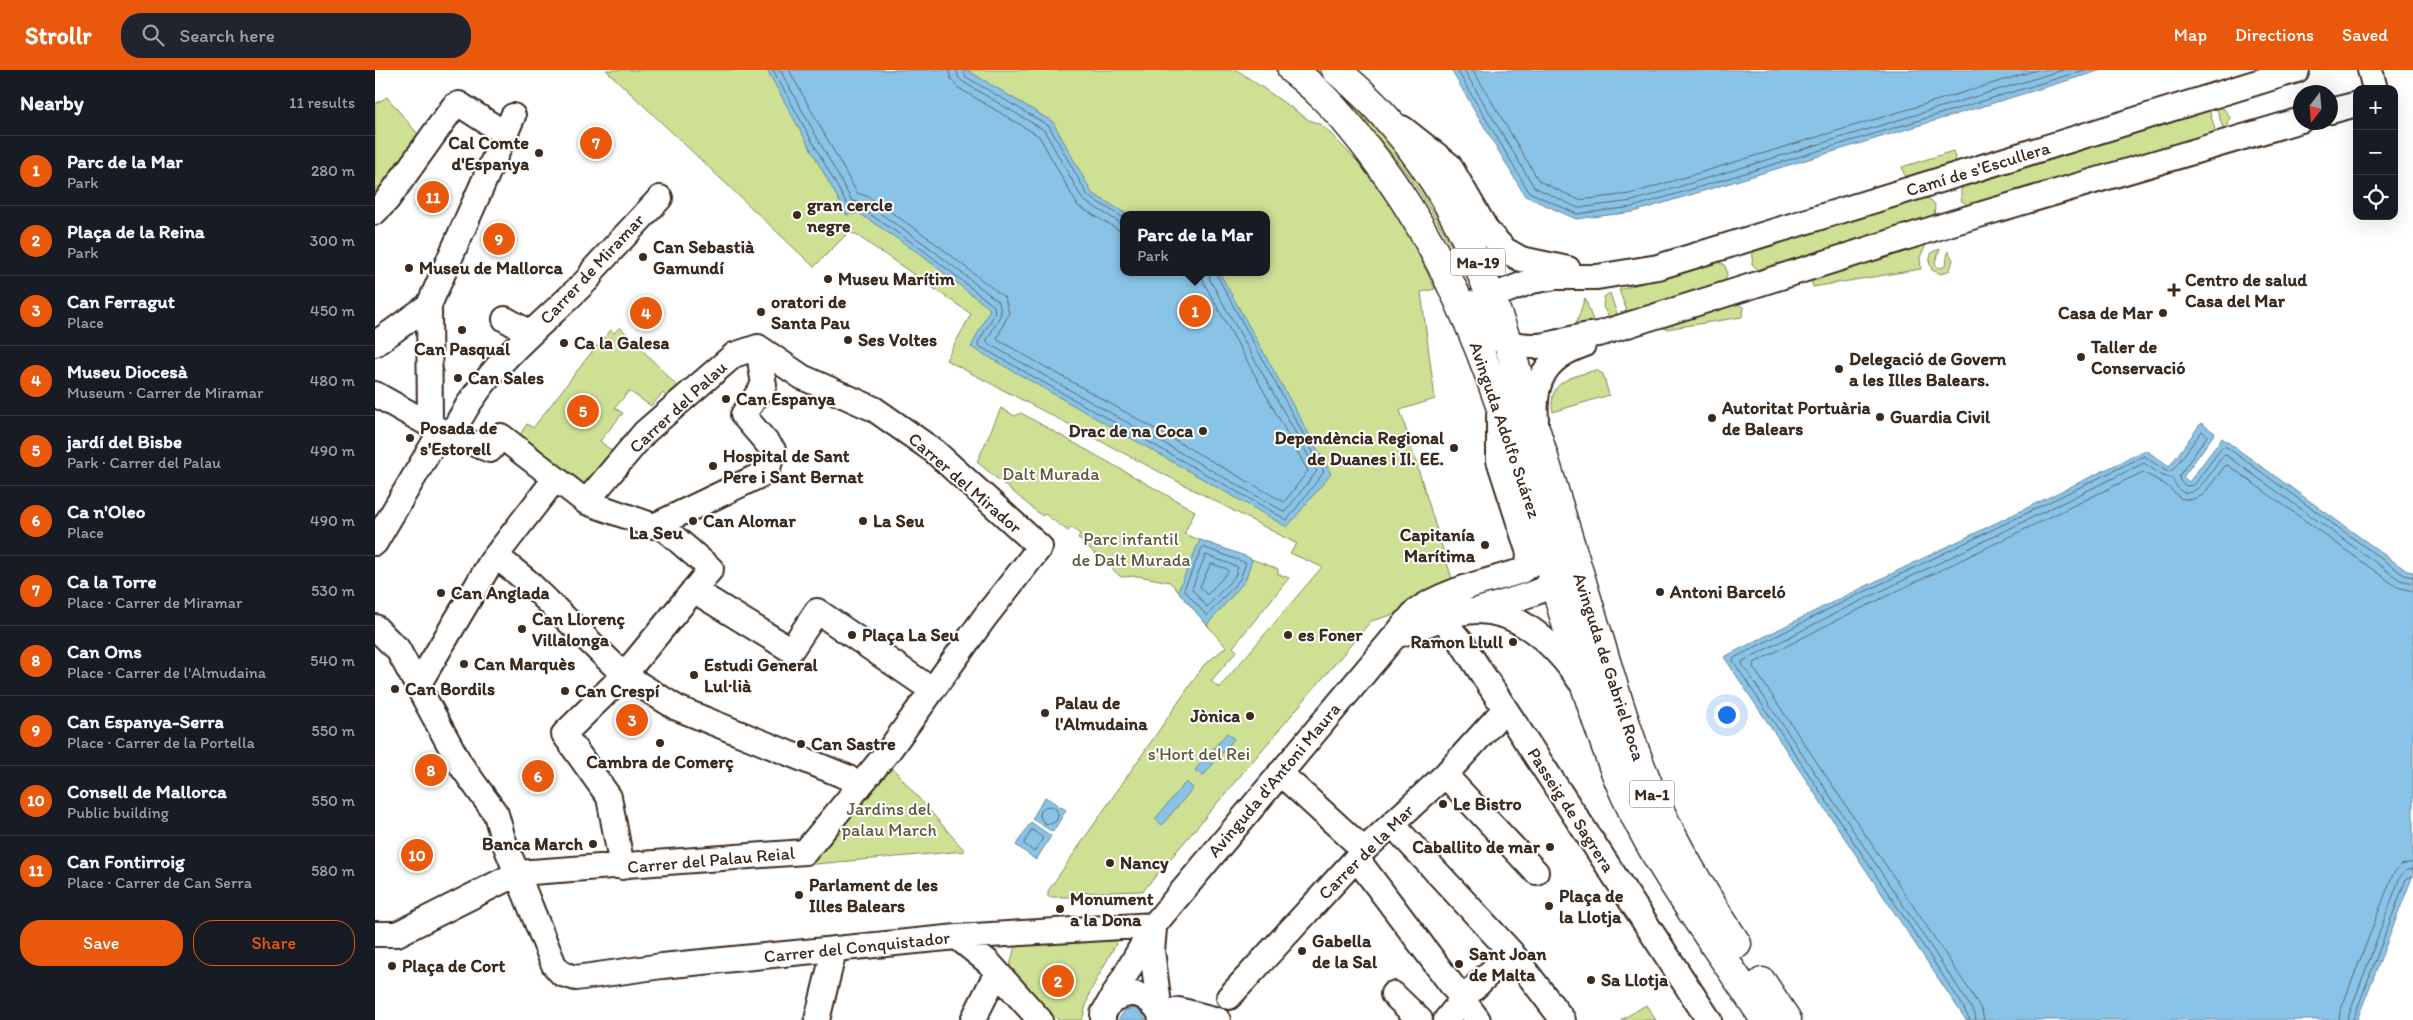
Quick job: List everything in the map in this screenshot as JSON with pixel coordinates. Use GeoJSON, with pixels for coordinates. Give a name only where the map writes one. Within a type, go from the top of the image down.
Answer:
{"type":"FeatureCollection","features":[{"type":"Feature","properties":{"kind":"highway","name":"Avinguda Adolfo Suárez"},"geometry":{"type":"LineString","coordinates":[[1292,70],[1326,99],[1344,118],[1406,200],[1428,238],[1481,318],[1507,342],[1537,436],[1558,546]]}},
{"type":"Feature","properties":{"kind":"highway","name":"Avinguda Adolfo Suárez"},"geometry":{"type":"LineString","coordinates":[[1336,70],[1377,109],[1407,142],[1441,191],[1467,238],[1481,318],[1499,402],[1558,546]]}},
{"type":"Feature","properties":{"kind":"highway","name":"Avinguda de Gabriel Roca"},"geometry":{"type":"LineString","coordinates":[[1558,546],[1555,582],[1613,767],[1635,817],[1669,877],[1765,1020]]}},
{"type":"Feature","properties":{"kind":"highway","name":"Avinguda de Gabriel Roca"},"geometry":{"type":"LineString","coordinates":[[1558,546],[1633,746],[1661,814],[1695,879],[1787,1020]]}},
{"type":"Feature","properties":{"kind":"street","name":"Camí de s'Escullera"},"geometry":{"type":"LineString","coordinates":[[1622,273],[1658,267],[2297,70]]}},
{"type":"Feature","properties":{"kind":"street"},"geometry":{"type":"LineString","coordinates":[[2370,70],[2374,85]]}},
{"type":"Feature","properties":{"kind":"street"},"geometry":{"type":"LineString","coordinates":[[375,212],[387,200],[454,106],[459,104],[509,124],[429,305],[441,430]]}},
{"type":"Feature","properties":{"kind":"street"},"geometry":{"type":"LineString","coordinates":[[2338,109],[2353,105]]}},
{"type":"Feature","properties":{"kind":"street"},"geometry":{"type":"LineString","coordinates":[[1377,109],[1449,165],[1487,231],[1510,254],[1561,268],[1622,273]]}},
{"type":"Feature","properties":{"kind":"street"},"geometry":{"type":"LineString","coordinates":[[1507,342],[1535,346],[1554,343],[1580,335],[1599,334],[1955,222],[2293,122]]}},
{"type":"Feature","properties":{"kind":"street","name":"Carrer de Miramar"},"geometry":{"type":"LineString","coordinates":[[375,543],[441,430],[457,423],[495,368],[589,278],[594,269],[660,198]]}},
{"type":"Feature","properties":{"kind":"street"},"geometry":{"type":"LineString","coordinates":[[1481,318],[1512,287],[1539,280],[1597,277],[1622,273]]}},
{"type":"Feature","properties":{"kind":"street"},"geometry":{"type":"LineString","coordinates":[[375,344],[429,305]]}},
{"type":"Feature","properties":{"kind":"street"},"geometry":{"type":"LineString","coordinates":[[505,319],[530,333]]}},
{"type":"Feature","properties":{"kind":"street"},"geometry":{"type":"LineString","coordinates":[[1537,436],[1535,403],[1540,377],[1555,360],[1599,334]]}},
{"type":"Feature","properties":{"kind":"street"},"geometry":{"type":"LineString","coordinates":[[375,394],[441,430],[490,450],[501,436],[586,502],[654,526],[767,472],[773,450],[743,415],[764,384],[759,347]]}},
{"type":"Feature","properties":{"kind":"street","name":"Carrer del Palau"},"geometry":{"type":"LineString","coordinates":[[586,502],[645,432],[734,355],[759,347]]}},
{"type":"Feature","properties":{"kind":"street","name":"Carrer del Mirador"},"geometry":{"type":"LineString","coordinates":[[759,347],[802,377],[874,409],[934,451],[1040,547]]}},
{"type":"Feature","properties":{"kind":"street"},"geometry":{"type":"LineString","coordinates":[[1441,608],[1521,571],[1529,563],[1529,553],[1499,460],[1499,402]]}},
{"type":"Feature","properties":{"kind":"street"},"geometry":{"type":"LineString","coordinates":[[418,685],[496,556],[555,479]]}},
{"type":"Feature","properties":{"kind":"street"},"geometry":{"type":"LineString","coordinates":[[623,867],[609,797],[564,734],[623,675],[695,591],[711,569],[659,524]]}},
{"type":"Feature","properties":{"kind":"street","name":"Carrer del Palau Reial"},"geometry":{"type":"LineString","coordinates":[[386,934],[518,873],[623,867],[805,852],[890,750],[932,690],[1040,547]]}},
{"type":"Feature","properties":{"kind":"street"},"geometry":{"type":"LineString","coordinates":[[496,556],[527,581],[623,675],[677,708],[847,777],[859,787]]}},
{"type":"Feature","properties":{"kind":"street"},"geometry":{"type":"LineString","coordinates":[[1471,612],[1542,590],[1555,582]]}},
{"type":"Feature","properties":{"kind":"street"},"geometry":{"type":"LineString","coordinates":[[695,591],[791,650],[817,611],[932,690]]}},
{"type":"Feature","properties":{"kind":"street"},"geometry":{"type":"LineString","coordinates":[[1441,608],[1492,613],[1509,618],[1533,630],[1566,660],[1590,696]]}},
{"type":"Feature","properties":{"kind":"street","name":"Avinguda d'Antoni Maura"},"geometry":{"type":"LineString","coordinates":[[1107,1010],[1154,925],[1280,773],[1415,612],[1441,608]]}},
{"type":"Feature","properties":{"kind":"street","name":"Passeig de Sagrera"},"geometry":{"type":"LineString","coordinates":[[1441,608],[1709,1020]]}},
{"type":"Feature","properties":{"kind":"street"},"geometry":{"type":"LineString","coordinates":[[375,627],[395,646],[460,764],[496,814],[503,839],[518,873]]}},
{"type":"Feature","properties":{"kind":"street","name":"Carrer de la Mar"},"geometry":{"type":"LineString","coordinates":[[1219,1012],[1361,855],[1445,775],[1505,709]]}},
{"type":"Feature","properties":{"kind":"street"},"geometry":{"type":"LineString","coordinates":[[1280,773],[1361,855],[1478,1020]]}},
{"type":"Feature","properties":{"kind":"street"},"geometry":{"type":"LineString","coordinates":[[1445,775],[1536,872]]}},
{"type":"Feature","properties":{"kind":"street"},"geometry":{"type":"LineString","coordinates":[[1392,824],[1511,952],[1563,1020]]}},
{"type":"Feature","properties":{"kind":"street","name":"Carrer del Conquistador"},"geometry":{"type":"LineString","coordinates":[[518,873],[554,966],[561,974],[576,978],[662,966],[834,951],[957,937],[1154,925]]}},
{"type":"Feature","properties":{"kind":"street"},"geometry":{"type":"LineString","coordinates":[[1154,925],[1152,951],[1160,1015]]}},
{"type":"Feature","properties":{"kind":"street"},"geometry":{"type":"LineString","coordinates":[[973,1020],[993,967],[1010,934]]}},
{"type":"Feature","properties":{"kind":"street"},"geometry":{"type":"LineString","coordinates":[[957,937],[993,967],[1041,1020]]}},
{"type":"Feature","properties":{"kind":"street"},"geometry":{"type":"LineString","coordinates":[[817,1020],[834,951]]}},
{"type":"Feature","properties":{"kind":"street"},"geometry":{"type":"LineString","coordinates":[[1446,1020],[1463,1000],[1511,952]]}},
{"type":"Feature","properties":{"kind":"street"},"geometry":{"type":"LineString","coordinates":[[1107,1010],[1124,994],[1138,994],[1150,1000],[1160,1015]]}},
{"type":"Feature","properties":{"kind":"street"},"geometry":{"type":"LineString","coordinates":[[1393,994],[1419,1020]]}},
{"type":"Feature","properties":{"kind":"street"},"geometry":{"type":"LineString","coordinates":[[1160,1015],[1179,1010],[1219,1012]]}},
{"type":"Feature","properties":{"kind":"green space"},"geometry":{"type":"Polygon","coordinates":[[[606,70],[1237,70],[1309,120],[1322,125],[1358,162],[1391,206],[1413,243],[1435,289],[1421,292],[1435,399],[1400,410],[1456,592],[1423,606],[1371,621],[1143,891],[1072,893],[1072,897],[1048,897],[1048,891],[1204,665],[1226,647],[1170,582],[1138,576],[1121,577],[1078,538],[1080,534],[1071,527],[1068,531],[1045,514],[1042,516],[977,462],[1001,408],[1015,416],[1021,413],[1195,511],[1184,534],[1278,569],[1278,574],[1289,578],[1233,647],[1237,651],[1211,681],[1219,688],[1322,567],[1290,553],[1297,544],[946,360],[971,314],[855,234],[848,233],[814,267],[606,70]]]}},
{"type":"Feature","properties":{"kind":"green space"},"geometry":{"type":"Polygon","coordinates":[[[1306,70],[1319,70],[1364,109],[1416,173],[1464,259],[1459,262],[1438,222],[1414,184],[1373,131],[1306,70]]]}},
{"type":"Feature","properties":{"kind":"green space"},"geometry":{"type":"Polygon","coordinates":[[[387,97],[422,139],[387,193],[380,186],[375,191],[375,104],[387,97]]]}},
{"type":"Feature","properties":{"kind":"green space"},"geometry":{"type":"Polygon","coordinates":[[[2216,106],[2224,109],[2230,117],[2228,126],[2224,131],[2216,106]]]}},
{"type":"Feature","properties":{"kind":"green space"},"geometry":{"type":"Polygon","coordinates":[[[2209,109],[2216,133],[1969,207],[1961,200],[1961,189],[1967,183],[2209,109]]]}},
{"type":"Feature","properties":{"kind":"green space"},"geometry":{"type":"Polygon","coordinates":[[[1953,151],[1957,164],[1906,180],[1902,167],[1953,151]]]}},
{"type":"Feature","properties":{"kind":"green space"},"geometry":{"type":"Polygon","coordinates":[[[1924,197],[1931,200],[1935,205],[1934,217],[1763,271],[1757,269],[1752,264],[1753,253],[1758,247],[1924,197]]]}},
{"type":"Feature","properties":{"kind":"green space"},"geometry":{"type":"Polygon","coordinates":[[[1926,245],[1920,257],[1921,269],[1813,287],[1811,280],[1926,245]]]}},
{"type":"Feature","properties":{"kind":"green space"},"geometry":{"type":"Polygon","coordinates":[[[1940,249],[1935,262],[1937,267],[1941,268],[1946,265],[1948,251],[1953,260],[1950,270],[1941,274],[1932,270],[1929,261],[1932,252],[1940,249]]]}},
{"type":"Feature","properties":{"kind":"green space"},"geometry":{"type":"Polygon","coordinates":[[[1713,261],[1724,264],[1727,277],[1723,285],[1628,314],[1619,290],[1713,261]]]}},
{"type":"Feature","properties":{"kind":"green space"},"geometry":{"type":"Polygon","coordinates":[[[1610,293],[1618,317],[1608,316],[1603,307],[1604,297],[1610,293]]]}},
{"type":"Feature","properties":{"kind":"green space"},"geometry":{"type":"Polygon","coordinates":[[[1585,298],[1593,321],[1592,324],[1574,330],[1585,298]]]}},
{"type":"Feature","properties":{"kind":"green space"},"geometry":{"type":"Polygon","coordinates":[[[1738,304],[1744,308],[1742,317],[1663,328],[1665,325],[1738,304]]]}},
{"type":"Feature","properties":{"kind":"green space"},"geometry":{"type":"Polygon","coordinates":[[[620,327],[683,392],[671,402],[663,393],[651,406],[629,391],[615,408],[623,413],[600,441],[613,452],[592,493],[518,438],[527,424],[533,428],[611,330],[614,333],[620,327]]]}},
{"type":"Feature","properties":{"kind":"green space"},"geometry":{"type":"Polygon","coordinates":[[[1596,370],[1603,374],[1609,395],[1553,412],[1552,401],[1558,386],[1570,378],[1596,370]]]}},
{"type":"Feature","properties":{"kind":"green space","name":"Jardins del palau March"},"geometry":{"type":"Polygon","coordinates":[[[889,764],[965,851],[804,865],[889,764]]]}},
{"type":"Feature","properties":{"kind":"green space"},"geometry":{"type":"Polygon","coordinates":[[[1119,938],[1090,992],[1082,1020],[1058,1020],[1009,970],[1016,941],[1119,938]]]}},
{"type":"Feature","properties":{"kind":"green space"},"geometry":{"type":"Polygon","coordinates":[[[1646,1005],[1656,1020],[1621,1020],[1646,1005]]]}},
{"type":"Feature","properties":{"kind":"water"},"geometry":{"type":"Polygon","coordinates":[[[767,70],[967,70],[1053,122],[1092,193],[1121,211],[1120,276],[1221,276],[1331,474],[1287,527],[971,347],[990,309],[920,254],[859,213],[847,215],[767,70]]]}},
{"type":"Feature","properties":{"kind":"water"},"geometry":{"type":"Polygon","coordinates":[[[1451,70],[2102,70],[1634,212],[1576,219],[1525,196],[1451,70]]]}},
{"type":"Feature","properties":{"kind":"water"},"geometry":{"type":"Polygon","coordinates":[[[2201,423],[2215,433],[2183,477],[2189,482],[2222,438],[2407,571],[2413,572],[2413,875],[2357,1020],[1966,1020],[1724,657],[2146,450],[2169,467],[2201,423]]]}},
{"type":"Feature","properties":{"kind":"water"},"geometry":{"type":"Polygon","coordinates":[[[1200,540],[1252,560],[1245,581],[1207,625],[1178,591],[1200,540]]]}},
{"type":"Feature","properties":{"kind":"water"},"geometry":{"type":"Polygon","coordinates":[[[1227,733],[1234,739],[1203,776],[1195,770],[1227,733]]]}},
{"type":"Feature","properties":{"kind":"water"},"geometry":{"type":"Polygon","coordinates":[[[1186,782],[1193,788],[1162,825],[1155,819],[1186,782]]]}},
{"type":"Feature","properties":{"kind":"water"},"geometry":{"type":"Polygon","coordinates":[[[1045,797],[1066,810],[1053,832],[1032,819],[1045,797]]]}},
{"type":"Feature","properties":{"kind":"water"},"geometry":{"type":"Polygon","coordinates":[[[1031,822],[1051,836],[1036,860],[1016,845],[1031,822]]]}},
{"type":"Feature","properties":{"kind":"water"},"geometry":{"type":"Polygon","coordinates":[[[1134,1008],[1142,1012],[1146,1020],[1118,1020],[1125,1010],[1134,1008]]]}},
{"type":"Feature","properties":{"kind":"place","name":"Ca la Torre"},"geometry":{"type":"Point","coordinates":[596,143]}},
{"type":"Feature","properties":{"kind":"place","name":"Cal Comte d'Espanya"},"geometry":{"type":"Point","coordinates":[539,153]}},
{"type":"Feature","properties":{"kind":"place","name":"Can Fontirroig"},"geometry":{"type":"Point","coordinates":[433,197]}},
{"type":"Feature","properties":{"kind":"place","name":"gran cercle negre"},"geometry":{"type":"Point","coordinates":[797,215]}},
{"type":"Feature","properties":{"kind":"place","name":"Can Espanya-Serra"},"geometry":{"type":"Point","coordinates":[499,239]}},
{"type":"Feature","properties":{"kind":"place","name":"Can Sebastià Gamundí"},"geometry":{"type":"Point","coordinates":[643,257]}},
{"type":"Feature","properties":{"kind":"place","name":"Museu de Mallorca"},"geometry":{"type":"Point","coordinates":[409,268]}},
{"type":"Feature","properties":{"kind":"place","name":"Museu Marítim"},"geometry":{"type":"Point","coordinates":[828,279]}},
{"type":"Feature","properties":{"kind":"place","name":"Centro de salud Casa del Mar"},"geometry":{"type":"Point","coordinates":[2174,290]}},
{"type":"Feature","properties":{"kind":"place","name":"Parc de la Mar"},"geometry":{"type":"Point","coordinates":[1195,311]}},
{"type":"Feature","properties":{"kind":"place","name":"oratori de Santa Pau"},"geometry":{"type":"Point","coordinates":[761,312]}},
{"type":"Feature","properties":{"kind":"place","name":"Museu Diocesà"},"geometry":{"type":"Point","coordinates":[646,313]}},
{"type":"Feature","properties":{"kind":"place","name":"Casa de Mar"},"geometry":{"type":"Point","coordinates":[2163,313]}},
{"type":"Feature","properties":{"kind":"place","name":"Can Pasqual"},"geometry":{"type":"Point","coordinates":[462,330]}},
{"type":"Feature","properties":{"kind":"place","name":"Ses Voltes"},"geometry":{"type":"Point","coordinates":[848,340]}},
{"type":"Feature","properties":{"kind":"place","name":"Ca la Galesa"},"geometry":{"type":"Point","coordinates":[564,343]}},
{"type":"Feature","properties":{"kind":"place","name":"Taller de Conservació"},"geometry":{"type":"Point","coordinates":[2081,357]}},
{"type":"Feature","properties":{"kind":"place","name":"Delegació de Govern a les Illes Balears."},"geometry":{"type":"Point","coordinates":[1839,369]}},
{"type":"Feature","properties":{"kind":"place","name":"Can Sales"},"geometry":{"type":"Point","coordinates":[458,378]}},
{"type":"Feature","properties":{"kind":"place","name":"Can Espanya"},"geometry":{"type":"Point","coordinates":[726,399]}},
{"type":"Feature","properties":{"kind":"place","name":"jardí del Bisbe"},"geometry":{"type":"Point","coordinates":[583,411]}},
{"type":"Feature","properties":{"kind":"place","name":"Guardia Civil"},"geometry":{"type":"Point","coordinates":[1880,417]}},
{"type":"Feature","properties":{"kind":"place","name":"Autoritat Portuària de Balears"},"geometry":{"type":"Point","coordinates":[1712,418]}},
{"type":"Feature","properties":{"kind":"place","name":"Drac de na Coca"},"geometry":{"type":"Point","coordinates":[1203,431]}},
{"type":"Feature","properties":{"kind":"place","name":"Posada de s'Estorell"},"geometry":{"type":"Point","coordinates":[410,438]}},
{"type":"Feature","properties":{"kind":"place","name":"Dependència Regional de Duanes i II. EE."},"geometry":{"type":"Point","coordinates":[1454,448]}},
{"type":"Feature","properties":{"kind":"place","name":"Hospital de Sant Pere i Sant Bernat"},"geometry":{"type":"Point","coordinates":[713,466]}},
{"type":"Feature","properties":{"kind":"place","name":"Can Alomar"},"geometry":{"type":"Point","coordinates":[693,521]}},
{"type":"Feature","properties":{"kind":"place","name":"La Seu"},"geometry":{"type":"Point","coordinates":[863,521]}},
{"type":"Feature","properties":{"kind":"place","name":"Capitanía Marítima"},"geometry":{"type":"Point","coordinates":[1485,545]}},
{"type":"Feature","properties":{"kind":"place","name":"Antoni Barceló"},"geometry":{"type":"Point","coordinates":[1660,592]}},
{"type":"Feature","properties":{"kind":"place","name":"Can Anglada"},"geometry":{"type":"Point","coordinates":[441,593]}},
{"type":"Feature","properties":{"kind":"place","name":"Can Llorenç Villalonga"},"geometry":{"type":"Point","coordinates":[522,629]}},
{"type":"Feature","properties":{"kind":"place","name":"Plaça La Seu"},"geometry":{"type":"Point","coordinates":[852,635]}},
{"type":"Feature","properties":{"kind":"place","name":"es Foner"},"geometry":{"type":"Point","coordinates":[1288,635]}},
{"type":"Feature","properties":{"kind":"place","name":"Ramon Llull"},"geometry":{"type":"Point","coordinates":[1513,642]}},
{"type":"Feature","properties":{"kind":"place","name":"Can Marquès"},"geometry":{"type":"Point","coordinates":[464,664]}},
{"type":"Feature","properties":{"kind":"place","name":"Estudi General Lul·lià"},"geometry":{"type":"Point","coordinates":[694,675]}},
{"type":"Feature","properties":{"kind":"place","name":"Can Bordils"},"geometry":{"type":"Point","coordinates":[395,689]}},
{"type":"Feature","properties":{"kind":"place","name":"Can Crespí"},"geometry":{"type":"Point","coordinates":[565,691]}},
{"type":"Feature","properties":{"kind":"place","name":"Palau de l'Almudaina"},"geometry":{"type":"Point","coordinates":[1045,713]}},
{"type":"Feature","properties":{"kind":"place","name":"Jònica"},"geometry":{"type":"Point","coordinates":[1250,716]}},
{"type":"Feature","properties":{"kind":"place","name":"Can Ferragut"},"geometry":{"type":"Point","coordinates":[632,720]}},
{"type":"Feature","properties":{"kind":"place","name":"Cambra de Comerç"},"geometry":{"type":"Point","coordinates":[660,743]}},
{"type":"Feature","properties":{"kind":"place","name":"Can Sastre"},"geometry":{"type":"Point","coordinates":[801,744]}},
{"type":"Feature","properties":{"kind":"place","name":"Can Oms"},"geometry":{"type":"Point","coordinates":[431,770]}},
{"type":"Feature","properties":{"kind":"place","name":"Ca n'Oleo"},"geometry":{"type":"Point","coordinates":[538,776]}},
{"type":"Feature","properties":{"kind":"place","name":"Le Bistro"},"geometry":{"type":"Point","coordinates":[1443,804]}},
{"type":"Feature","properties":{"kind":"place","name":"Banca March"},"geometry":{"type":"Point","coordinates":[593,844]}},
{"type":"Feature","properties":{"kind":"place","name":"Caballito de mar"},"geometry":{"type":"Point","coordinates":[1550,847]}},
{"type":"Feature","properties":{"kind":"place","name":"Consell de Mallorca"},"geometry":{"type":"Point","coordinates":[417,855]}},
{"type":"Feature","properties":{"kind":"place","name":"Nancy"},"geometry":{"type":"Point","coordinates":[1110,863]}},
{"type":"Feature","properties":{"kind":"place","name":"Parlament de les Illes Balears"},"geometry":{"type":"Point","coordinates":[799,895]}},
{"type":"Feature","properties":{"kind":"place","name":"Plaça de la Llotja"},"geometry":{"type":"Point","coordinates":[1549,906]}},
{"type":"Feature","properties":{"kind":"place","name":"Monument a la Dona"},"geometry":{"type":"Point","coordinates":[1060,909]}},
{"type":"Feature","properties":{"kind":"place","name":"Gabella de la Sal"},"geometry":{"type":"Point","coordinates":[1302,951]}},
{"type":"Feature","properties":{"kind":"place","name":"Sant Joan de Malta"},"geometry":{"type":"Point","coordinates":[1459,964]}},
{"type":"Feature","properties":{"kind":"place","name":"Plaça de Cort"},"geometry":{"type":"Point","coordinates":[392,966]}},
{"type":"Feature","properties":{"kind":"place","name":"Sa Llotja"},"geometry":{"type":"Point","coordinates":[1591,980]}},
{"type":"Feature","properties":{"kind":"place","name":"Plaça de la Reina"},"geometry":{"type":"Point","coordinates":[1058,981]}},
{"type":"Feature","properties":{"kind":"district","name":"La Seu"},"geometry":{"type":"Point","coordinates":[656,532]}},
{"type":"Feature","properties":{"kind":"park label","name":"Dalt Murada"},"geometry":{"type":"Point","coordinates":[1051,474]}},
{"type":"Feature","properties":{"kind":"park label","name":"Parc infantil de Dalt Murada"},"geometry":{"type":"Point","coordinates":[1131,549]}},
{"type":"Feature","properties":{"kind":"park label","name":"s'Hort del Rei"},"geometry":{"type":"Point","coordinates":[1199,754]}}]}
